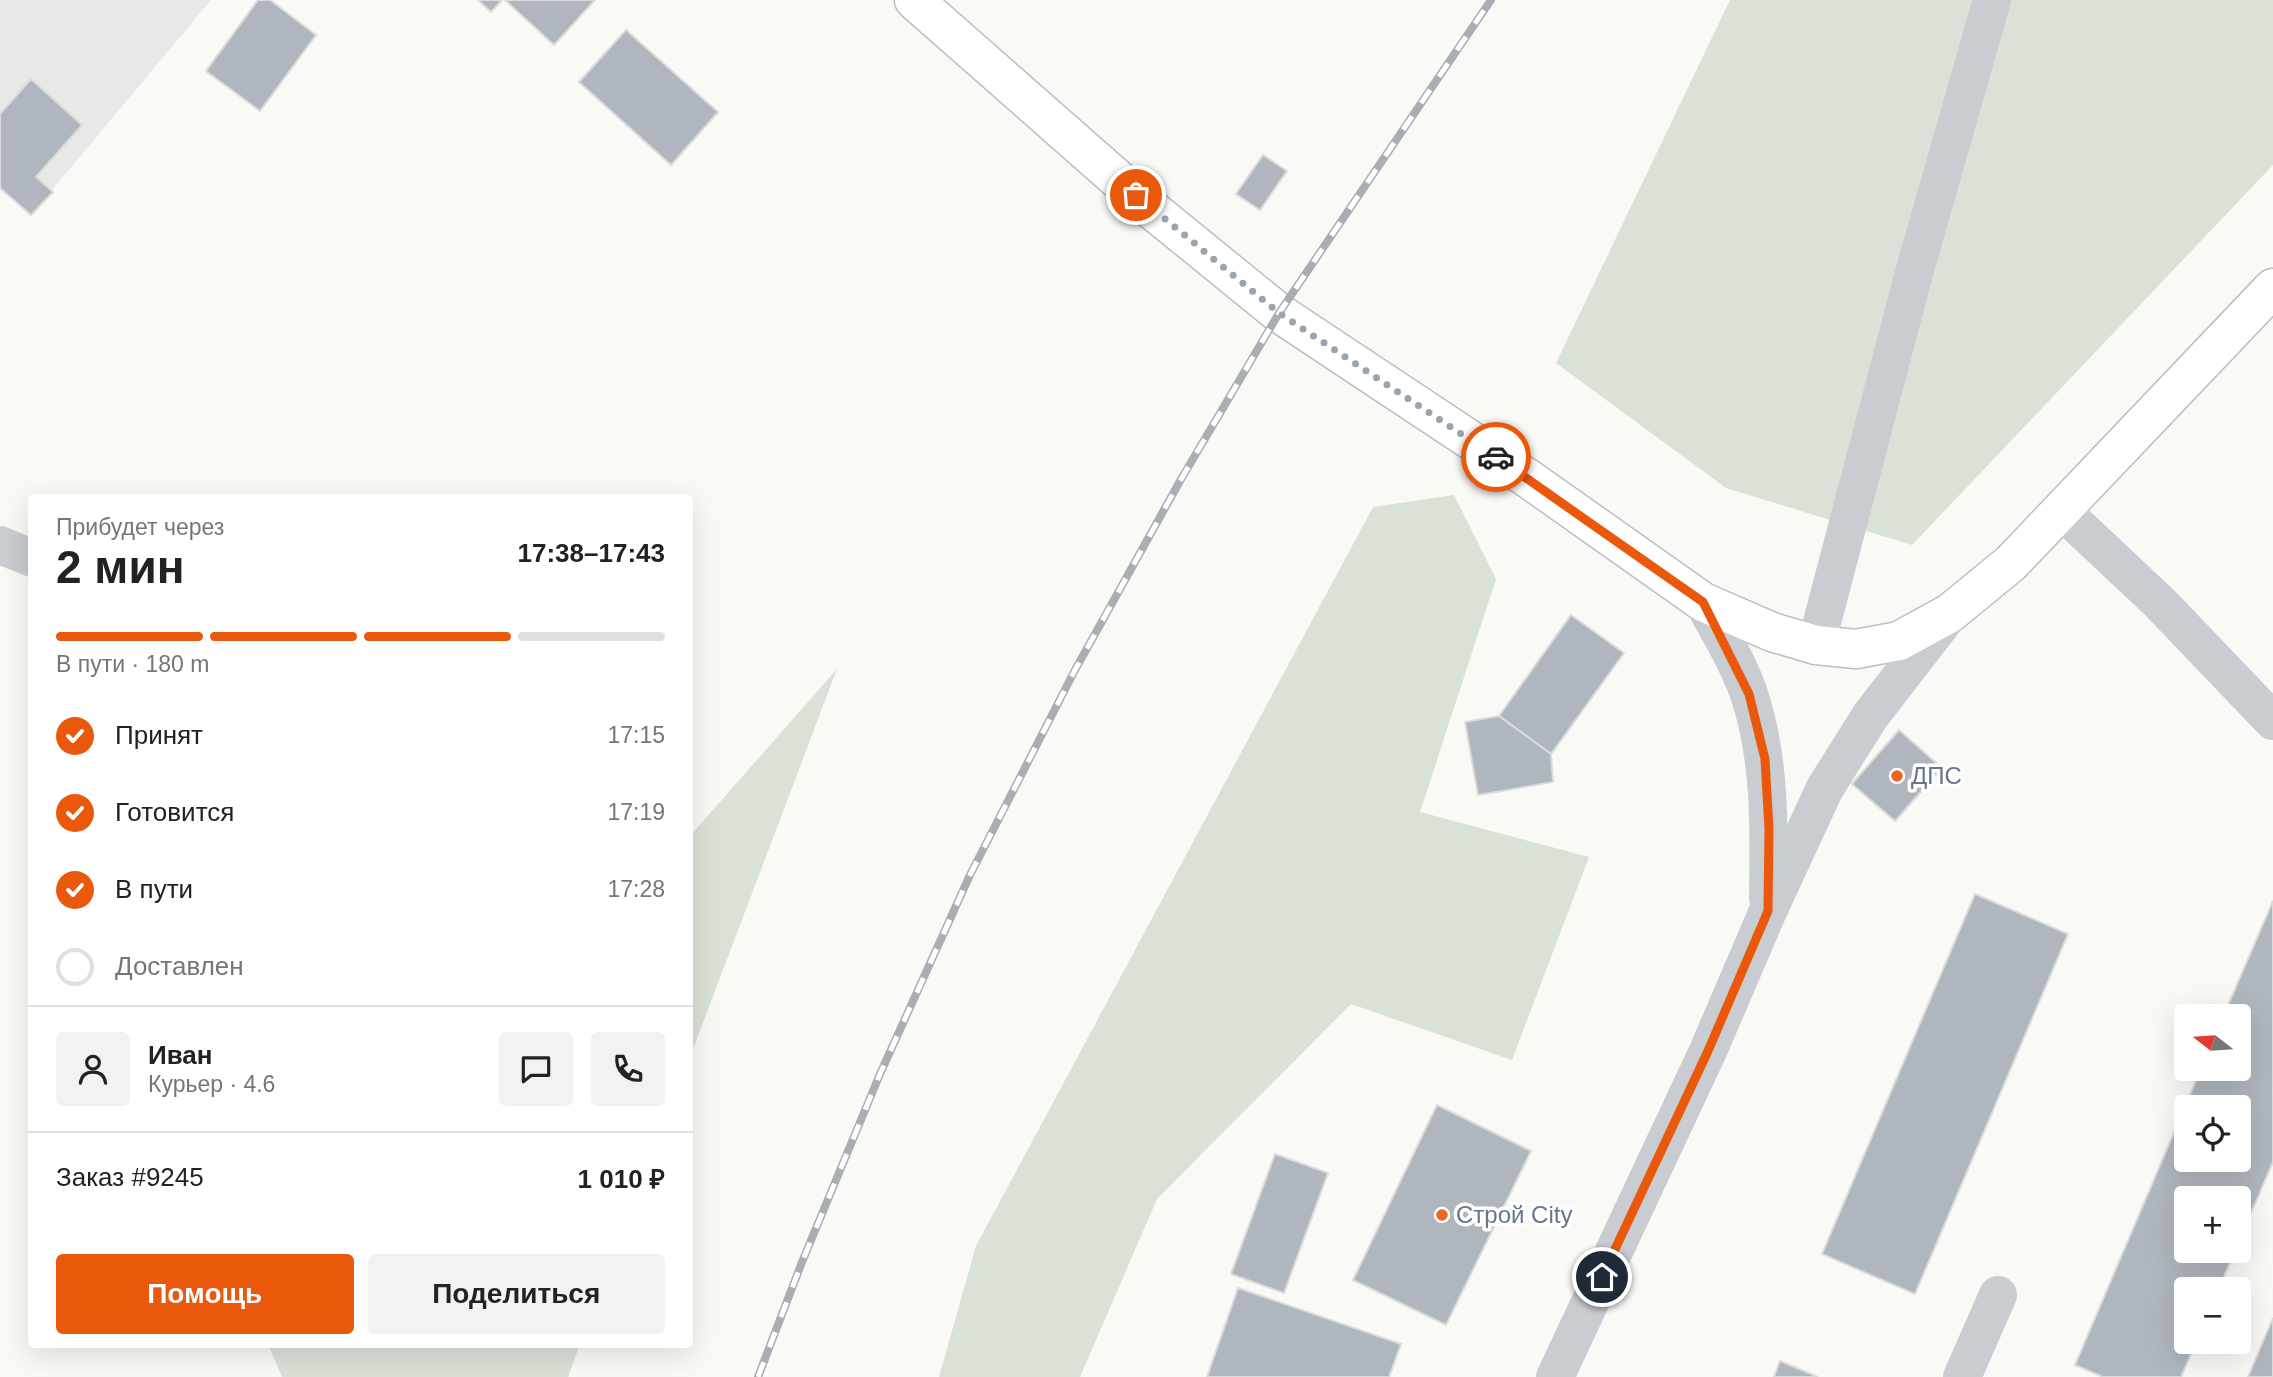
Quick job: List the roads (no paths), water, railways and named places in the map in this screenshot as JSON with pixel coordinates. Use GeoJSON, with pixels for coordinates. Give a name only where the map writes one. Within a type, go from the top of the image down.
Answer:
{"type":"FeatureCollection","features":[{"type":"Feature","properties":{"kind":"highway"},"geometry":{"type":"LineString","coordinates":[[914,0],[1156,213],[1279,313],[1526,477],[1703,602],[1772,632],[1816,645],[1856,649],[1899,641],[1950,613],[2011,563],[2062,512],[2273,288]]}},
{"type":"Feature","properties":{"kind":"street"},"geometry":{"type":"LineString","coordinates":[[1816,645],[1913,273],[1992,0]]}},
{"type":"Feature","properties":{"kind":"street"},"geometry":{"type":"LineString","coordinates":[[2062,512],[2160,603],[2273,721]]}},
{"type":"Feature","properties":{"kind":"street"},"geometry":{"type":"LineString","coordinates":[[0,545],[28,556]]}},
{"type":"Feature","properties":{"kind":"street"},"geometry":{"type":"LineString","coordinates":[[1703,602],[1749,694],[1765,759],[1769,829],[1768,911]]}},
{"type":"Feature","properties":{"kind":"street"},"geometry":{"type":"LineString","coordinates":[[1555,1377],[1708,1051],[1825,788],[1871,715],[1950,613]]}},
{"type":"Feature","properties":{"kind":"street"},"geometry":{"type":"LineString","coordinates":[[1962,1377],[1997,1294]]}},
{"type":"Feature","properties":{"kind":"railway"},"geometry":{"type":"LineString","coordinates":[[758,1377],[802,1262],[880,1074],[970,875],[1075,670],[1180,481],[1279,313],[1491,0]]}},
{"type":"Feature","properties":{"kind":"place","name":"ДПС"},"geometry":{"type":"Point","coordinates":[1897,776]}},
{"type":"Feature","properties":{"kind":"place","name":"Строй City"},"geometry":{"type":"Point","coordinates":[1442,1215]}}]}
